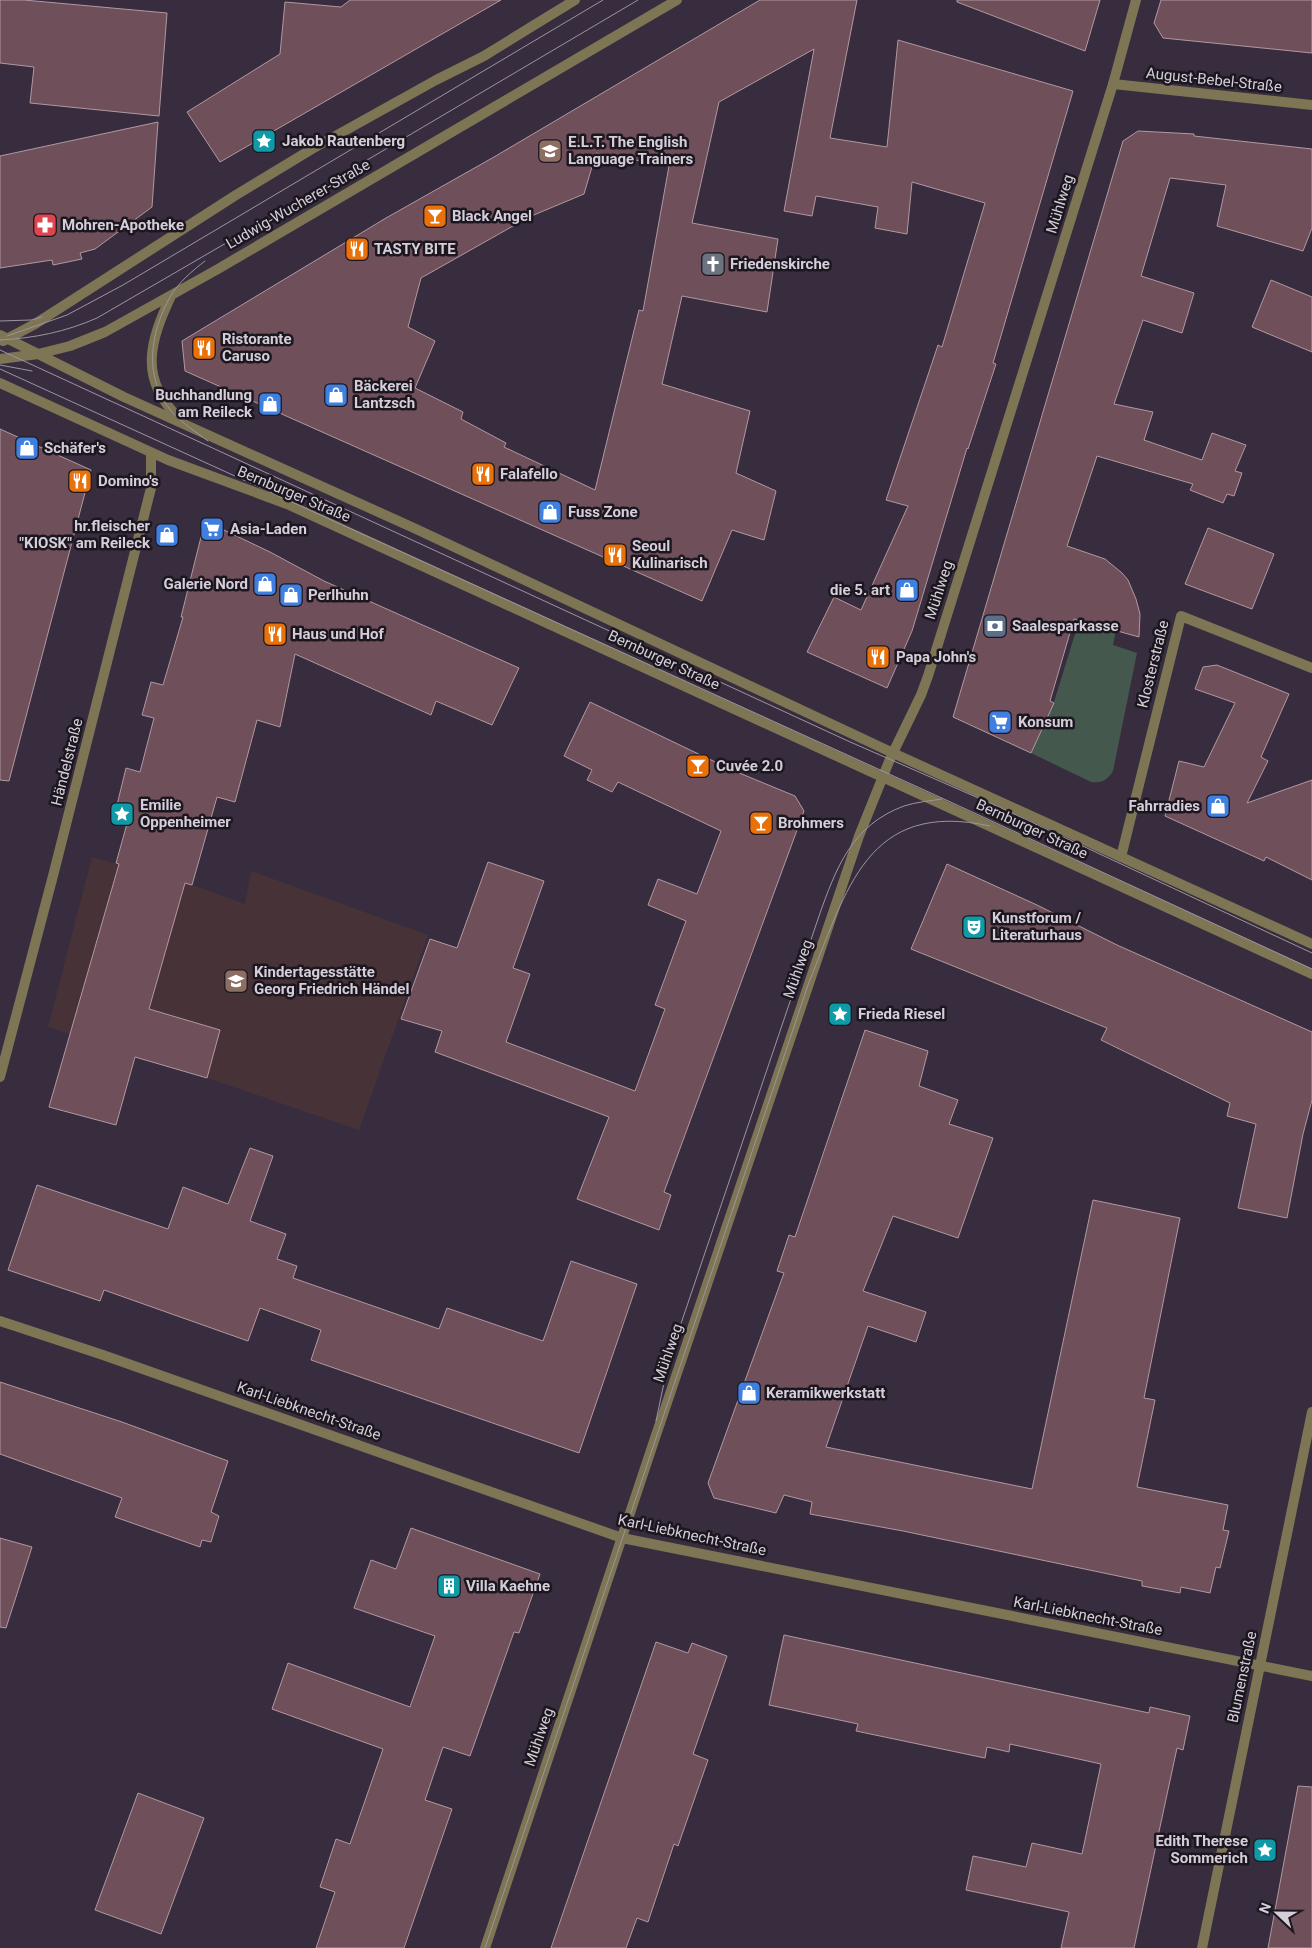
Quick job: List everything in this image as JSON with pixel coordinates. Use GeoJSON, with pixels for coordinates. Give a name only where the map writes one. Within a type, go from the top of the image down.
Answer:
{"type":"FeatureCollection","features":[{"type":"Feature","properties":{"kind":"street"},"geometry":{"type":"LineString","coordinates":[[2,339],[84,293],[236,195],[312,149],[436,80],[484,56],[575,0]]}},
{"type":"Feature","properties":{"kind":"street","name":"Ludwig-Wucherer-Straße"},"geometry":{"type":"LineString","coordinates":[[0,359],[38,354],[70,346],[105,332],[171,296],[677,0]]}},
{"type":"Feature","properties":{"kind":"street","name":"Mühlweg"},"geometry":{"type":"LineString","coordinates":[[485,1948],[862,827],[928,676],[1114,84],[1136,0]]}},
{"type":"Feature","properties":{"kind":"street","name":"August-Bebel-Straße"},"geometry":{"type":"LineString","coordinates":[[1114,84],[1312,105]]}},
{"type":"Feature","properties":{"kind":"street"},"geometry":{"type":"LineString","coordinates":[[171,296],[157,325],[153,342],[152,371],[157,387],[165,401],[184,423]]}},
{"type":"Feature","properties":{"kind":"street","name":"Bernburger Straße"},"geometry":{"type":"LineString","coordinates":[[2,339],[38,354],[124,397],[416,529],[894,753],[1312,944]]}},
{"type":"Feature","properties":{"kind":"street","name":"Bernburger Straße"},"geometry":{"type":"LineString","coordinates":[[0,383],[151,452],[287,504],[1312,974]]}},
{"type":"Feature","properties":{"kind":"street","name":"Händelstraße"},"geometry":{"type":"LineString","coordinates":[[0,1077],[151,488],[151,452]]}},
{"type":"Feature","properties":{"kind":"street","name":"Klosterstraße"},"geometry":{"type":"LineString","coordinates":[[1121,857],[1181,616],[1312,668]]}},
{"type":"Feature","properties":{"kind":"street","name":"Karl-Liebknecht-Straße"},"geometry":{"type":"LineString","coordinates":[[0,1321],[103,1355],[622,1538],[1312,1676]]}},
{"type":"Feature","properties":{"kind":"street","name":"Blumenstraße"},"geometry":{"type":"LineString","coordinates":[[1202,1948],[1312,1412]]}},
{"type":"Feature","properties":{"kind":"shaded area","name":"Kindertagesstätte Georg Friedrich Händel"},"geometry":{"type":"Polygon","coordinates":[[[92,857],[192,885],[245,904],[251,871],[428,935],[359,1130],[207,1078],[48,1027],[92,857]]]}},
{"type":"Feature","properties":{"kind":"green space"},"geometry":{"type":"Polygon","coordinates":[[[1079,621],[1116,631],[1113,645],[1137,653],[1113,771],[1104,781],[1098,782],[1091,782],[1031,753],[1054,702],[1079,621]]]}},
{"type":"Feature","properties":{"kind":"building"},"geometry":{"type":"Polygon","coordinates":[[[0,0],[24,0],[167,13],[159,116],[30,103],[34,67],[0,63],[0,0]]]}},
{"type":"Feature","properties":{"kind":"building"},"geometry":{"type":"Polygon","coordinates":[[[350,0],[501,0],[220,162],[187,112],[280,54],[285,2],[341,7],[350,0]]]}},
{"type":"Feature","properties":{"kind":"building"},"geometry":{"type":"Polygon","coordinates":[[[760,0],[857,0],[830,138],[887,147],[898,40],[1073,91],[993,363],[996,364],[967,448],[912,631],[887,688],[807,652],[834,597],[861,610],[908,506],[886,500],[938,345],[942,347],[985,203],[912,182],[907,234],[875,228],[878,207],[816,196],[812,216],[784,211],[814,49],[719,102],[692,223],[778,239],[767,312],[682,296],[662,384],[750,411],[736,473],[776,491],[764,540],[732,530],[702,601],[185,371],[182,341],[386,218],[494,157],[760,0]],[[596,153],[584,194],[529,217],[421,278],[408,327],[435,341],[415,388],[463,412],[461,419],[506,443],[504,447],[595,490],[639,310],[643,311],[669,166],[596,153]]]}},
{"type":"Feature","properties":{"kind":"building"},"geometry":{"type":"Polygon","coordinates":[[[957,0],[1100,0],[1085,51],[957,2],[957,0]]]}},
{"type":"Feature","properties":{"kind":"building"},"geometry":{"type":"Polygon","coordinates":[[[1161,0],[1312,0],[1312,53],[1163,38],[1154,23],[1161,0]]]}},
{"type":"Feature","properties":{"kind":"building"},"geometry":{"type":"Polygon","coordinates":[[[158,122],[152,207],[95,249],[80,253],[82,259],[53,265],[52,260],[0,268],[0,156],[158,122]]]}},
{"type":"Feature","properties":{"kind":"building"},"geometry":{"type":"Polygon","coordinates":[[[1138,131],[1194,134],[1194,136],[1312,149],[1312,228],[1303,251],[1217,226],[1226,185],[1170,178],[1141,276],[1194,293],[1182,333],[1143,320],[1114,404],[1153,412],[1144,440],[1202,460],[1212,433],[1246,445],[1235,471],[1242,473],[1234,496],[1227,494],[1223,503],[1190,490],[1193,484],[1097,456],[1067,546],[1105,559],[1128,580],[1140,614],[1139,637],[1074,619],[1050,701],[1054,703],[1031,753],[953,717],[1123,141],[1138,131]]]}},
{"type":"Feature","properties":{"kind":"building"},"geometry":{"type":"Polygon","coordinates":[[[1271,280],[1312,297],[1312,352],[1252,327],[1271,280]]]}},
{"type":"Feature","properties":{"kind":"building"},"geometry":{"type":"Polygon","coordinates":[[[0,429],[91,470],[9,781],[0,780],[0,429]]]}},
{"type":"Feature","properties":{"kind":"building"},"geometry":{"type":"Polygon","coordinates":[[[205,521],[270,552],[324,581],[519,668],[492,725],[436,701],[431,715],[295,654],[280,727],[257,720],[235,802],[217,797],[192,885],[185,883],[149,1009],[220,1030],[207,1078],[135,1057],[116,1125],[49,1107],[119,864],[116,863],[130,813],[116,809],[126,768],[140,772],[154,718],[142,715],[151,682],[163,685],[183,617],[181,617],[205,521]]]}},
{"type":"Feature","properties":{"kind":"building"},"geometry":{"type":"Polygon","coordinates":[[[1208,528],[1274,554],[1252,609],[1185,584],[1208,528]]]}},
{"type":"Feature","properties":{"kind":"building"},"geometry":{"type":"Polygon","coordinates":[[[1217,665],[1289,694],[1261,757],[1268,761],[1247,803],[1312,780],[1312,880],[1266,857],[1264,861],[1165,816],[1179,761],[1204,767],[1235,703],[1195,689],[1203,667],[1217,665]]]}},
{"type":"Feature","properties":{"kind":"building"},"geometry":{"type":"Polygon","coordinates":[[[590,702],[732,770],[795,796],[804,811],[664,1192],[671,1195],[659,1230],[577,1199],[609,1117],[435,1052],[442,1031],[401,1019],[430,939],[457,948],[488,862],[544,881],[513,968],[530,974],[506,1042],[635,1091],[665,1009],[655,1005],[686,921],[648,905],[658,879],[697,894],[721,831],[618,782],[612,792],[587,780],[592,770],[564,756],[590,702]]]}},
{"type":"Feature","properties":{"kind":"building"},"geometry":{"type":"Polygon","coordinates":[[[947,864],[1037,905],[1117,945],[1312,1032],[1312,1100],[1303,1134],[1287,1218],[1238,1208],[1256,1124],[1227,1116],[1230,1103],[1101,1040],[1107,1028],[911,949],[947,864]]]}},
{"type":"Feature","properties":{"kind":"building"},"geometry":{"type":"Polygon","coordinates":[[[865,1030],[928,1051],[919,1086],[958,1100],[949,1124],[993,1138],[958,1238],[893,1216],[863,1291],[926,1312],[916,1342],[868,1326],[826,1447],[1032,1489],[1093,1200],[1180,1218],[1144,1398],[1155,1400],[1137,1487],[1228,1505],[1223,1530],[1229,1531],[1220,1568],[1216,1567],[1210,1593],[1181,1587],[1180,1593],[1142,1586],[1142,1581],[903,1531],[810,1514],[812,1502],[784,1495],[776,1513],[714,1498],[708,1483],[784,1273],[777,1271],[789,1235],[795,1237],[865,1030]]]}},
{"type":"Feature","properties":{"kind":"building"},"geometry":{"type":"Polygon","coordinates":[[[250,1148],[273,1156],[250,1221],[286,1234],[277,1259],[297,1266],[293,1278],[439,1329],[447,1308],[543,1341],[571,1261],[637,1284],[579,1453],[311,1360],[321,1330],[260,1308],[248,1341],[104,1290],[100,1301],[8,1270],[37,1185],[168,1229],[183,1187],[228,1204],[250,1148]]]}},
{"type":"Feature","properties":{"kind":"building"},"geometry":{"type":"Polygon","coordinates":[[[0,1382],[122,1422],[228,1461],[211,1512],[219,1516],[211,1542],[202,1540],[200,1547],[115,1517],[122,1498],[0,1454],[0,1382]]]}},
{"type":"Feature","properties":{"kind":"building"},"geometry":{"type":"Polygon","coordinates":[[[411,1528],[540,1574],[519,1633],[514,1632],[470,1756],[443,1747],[425,1800],[452,1809],[404,1948],[316,1948],[335,1892],[320,1887],[336,1839],[350,1844],[383,1749],[272,1709],[288,1663],[410,1707],[435,1636],[354,1608],[371,1560],[396,1569],[411,1528]]]}},
{"type":"Feature","properties":{"kind":"building"},"geometry":{"type":"Polygon","coordinates":[[[0,1538],[32,1547],[6,1628],[0,1627],[0,1538]]]}},
{"type":"Feature","properties":{"kind":"building"},"geometry":{"type":"Polygon","coordinates":[[[784,1635],[1149,1713],[1150,1707],[1190,1716],[1183,1750],[1177,1748],[1134,1948],[1061,1948],[1069,1912],[966,1890],[973,1856],[1026,1867],[1032,1843],[1082,1854],[1101,1764],[1010,1744],[1009,1752],[987,1747],[985,1758],[856,1731],[858,1724],[769,1705],[784,1635]]]}},
{"type":"Feature","properties":{"kind":"building"},"geometry":{"type":"Polygon","coordinates":[[[656,1642],[688,1653],[692,1643],[727,1656],[693,1754],[708,1760],[678,1846],[674,1844],[648,1922],[637,1918],[626,1948],[551,1948],[656,1642]]]}},
{"type":"Feature","properties":{"kind":"building"},"geometry":{"type":"Polygon","coordinates":[[[1298,1786],[1312,1787],[1312,1948],[1268,1948],[1298,1786]]]}},
{"type":"Feature","properties":{"kind":"building"},"geometry":{"type":"Polygon","coordinates":[[[138,1793],[204,1818],[161,1934],[95,1910],[138,1793]]]}},
{"type":"Feature","properties":{"kind":"tram line"},"geometry":{"type":"LineString","coordinates":[[7,336],[67,315],[123,285],[603,0]]}},
{"type":"Feature","properties":{"kind":"tram line"},"geometry":{"type":"LineString","coordinates":[[0,340],[50,334],[97,318],[638,0]]}},
{"type":"Feature","properties":{"kind":"tram line"},"geometry":{"type":"LineString","coordinates":[[205,261],[177,286],[163,311],[154,340],[153,370],[163,399],[172,412],[208,441]]}},
{"type":"Feature","properties":{"kind":"tram line"},"geometry":{"type":"LineString","coordinates":[[0,321],[31,320],[42,317]]}},
{"type":"Feature","properties":{"kind":"tram line"},"geometry":{"type":"LineString","coordinates":[[0,350],[848,741],[999,807],[1312,953]]}},
{"type":"Feature","properties":{"kind":"tram line"},"geometry":{"type":"LineString","coordinates":[[0,365],[32,371]]}},
{"type":"Feature","properties":{"kind":"tram line"},"geometry":{"type":"LineString","coordinates":[[0,369],[944,799],[1312,969]]}},
{"type":"Feature","properties":{"kind":"tram line"},"geometry":{"type":"LineString","coordinates":[[656,1421],[669,1359],[832,881],[848,850],[871,824],[886,814],[904,806],[942,799]]}},
{"type":"Feature","properties":{"kind":"tram line"},"geometry":{"type":"LineString","coordinates":[[485,1948],[809,982],[836,915],[851,885],[868,859],[889,839],[915,826],[948,821],[990,826]]}},
{"type":"Feature","properties":{"kind":"place","name":"Jakob Rautenberg"},"geometry":{"type":"Point","coordinates":[264,141]}},
{"type":"Feature","properties":{"kind":"place","name":"E.L.T. The English Language Trainers"},"geometry":{"type":"Point","coordinates":[550,151]}},
{"type":"Feature","properties":{"kind":"place","name":"Black Angel"},"geometry":{"type":"Point","coordinates":[435,216]}},
{"type":"Feature","properties":{"kind":"place","name":"Mohren-Apotheke"},"geometry":{"type":"Point","coordinates":[45,225]}},
{"type":"Feature","properties":{"kind":"place","name":"TASTY BITE"},"geometry":{"type":"Point","coordinates":[357,249]}},
{"type":"Feature","properties":{"kind":"place","name":"Friedenskirche"},"geometry":{"type":"Point","coordinates":[713,264]}},
{"type":"Feature","properties":{"kind":"place","name":"Ristorante Caruso"},"geometry":{"type":"Point","coordinates":[204,348]}},
{"type":"Feature","properties":{"kind":"place","name":"Bäckerei Lantzsch"},"geometry":{"type":"Point","coordinates":[336,395]}},
{"type":"Feature","properties":{"kind":"place","name":"Buchhandlung am Reileck"},"geometry":{"type":"Point","coordinates":[270,404]}},
{"type":"Feature","properties":{"kind":"place","name":"Schäfer's"},"geometry":{"type":"Point","coordinates":[27,448]}},
{"type":"Feature","properties":{"kind":"place","name":"Falafello"},"geometry":{"type":"Point","coordinates":[483,474]}},
{"type":"Feature","properties":{"kind":"place","name":"Domino's"},"geometry":{"type":"Point","coordinates":[80,481]}},
{"type":"Feature","properties":{"kind":"place","name":"Fuss Zone"},"geometry":{"type":"Point","coordinates":[550,512]}},
{"type":"Feature","properties":{"kind":"place","name":"Asia-Laden"},"geometry":{"type":"Point","coordinates":[212,529]}},
{"type":"Feature","properties":{"kind":"place","name":"hr.fleischer \"KIOSK\" am Reileck"},"geometry":{"type":"Point","coordinates":[167,535]}},
{"type":"Feature","properties":{"kind":"place","name":"Seoul Kulinarisch"},"geometry":{"type":"Point","coordinates":[615,555]}},
{"type":"Feature","properties":{"kind":"place","name":"Galerie Nord"},"geometry":{"type":"Point","coordinates":[265,584]}},
{"type":"Feature","properties":{"kind":"place","name":"die 5. art"},"geometry":{"type":"Point","coordinates":[907,590]}},
{"type":"Feature","properties":{"kind":"place","name":"Perlhuhn"},"geometry":{"type":"Point","coordinates":[291,595]}},
{"type":"Feature","properties":{"kind":"place","name":"Saalesparkasse"},"geometry":{"type":"Point","coordinates":[995,626]}},
{"type":"Feature","properties":{"kind":"place","name":"Haus und Hof"},"geometry":{"type":"Point","coordinates":[275,634]}},
{"type":"Feature","properties":{"kind":"place","name":"Papa John's"},"geometry":{"type":"Point","coordinates":[878,657]}},
{"type":"Feature","properties":{"kind":"place","name":"Konsum"},"geometry":{"type":"Point","coordinates":[1000,722]}},
{"type":"Feature","properties":{"kind":"place","name":"Cuvée 2.0"},"geometry":{"type":"Point","coordinates":[698,766]}},
{"type":"Feature","properties":{"kind":"place","name":"Fahrradies"},"geometry":{"type":"Point","coordinates":[1218,806]}},
{"type":"Feature","properties":{"kind":"place","name":"Emilie Oppenheimer"},"geometry":{"type":"Point","coordinates":[122,814]}},
{"type":"Feature","properties":{"kind":"place","name":"Brohmers"},"geometry":{"type":"Point","coordinates":[761,823]}},
{"type":"Feature","properties":{"kind":"place","name":"Kunstforum / Literaturhaus"},"geometry":{"type":"Point","coordinates":[974,927]}},
{"type":"Feature","properties":{"kind":"place","name":"Kindertagesstätte Georg Friedrich Händel"},"geometry":{"type":"Point","coordinates":[236,981]}},
{"type":"Feature","properties":{"kind":"place","name":"Frieda Riesel"},"geometry":{"type":"Point","coordinates":[840,1014]}},
{"type":"Feature","properties":{"kind":"place","name":"Keramikwerkstatt"},"geometry":{"type":"Point","coordinates":[749,1393]}},
{"type":"Feature","properties":{"kind":"place","name":"Villa Kaehne"},"geometry":{"type":"Point","coordinates":[449,1586]}},
{"type":"Feature","properties":{"kind":"place","name":"Edith Therese Sommerich"},"geometry":{"type":"Point","coordinates":[1265,1850]}}]}
